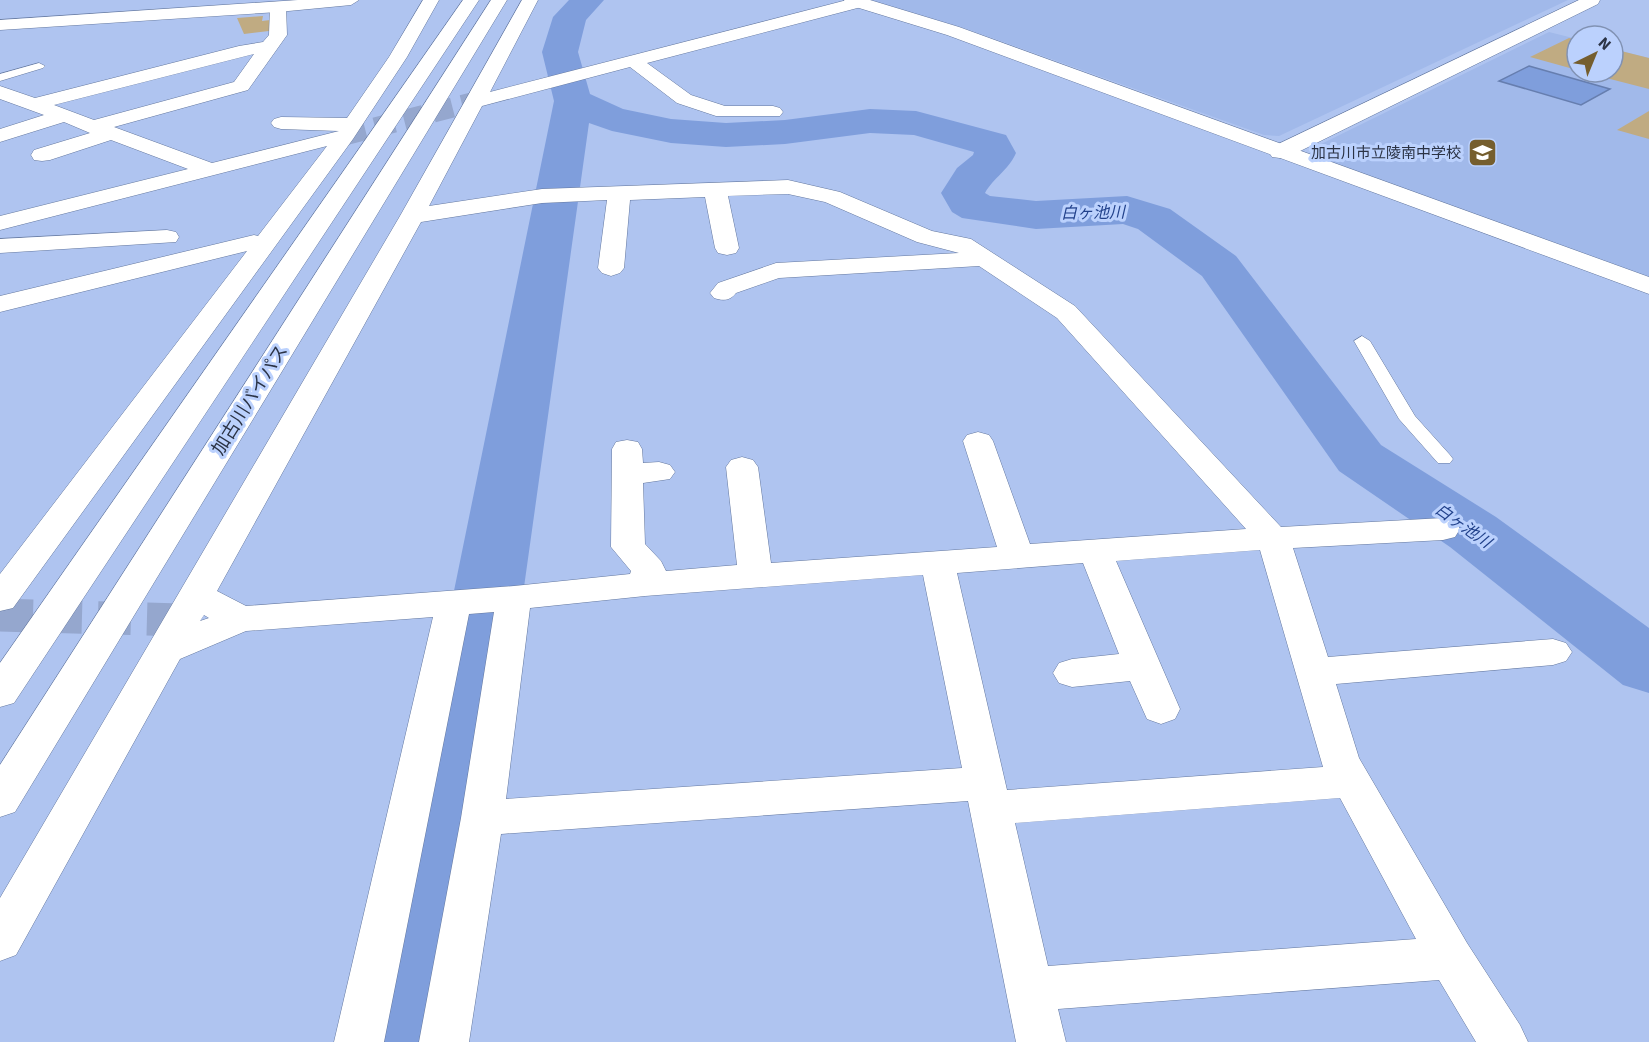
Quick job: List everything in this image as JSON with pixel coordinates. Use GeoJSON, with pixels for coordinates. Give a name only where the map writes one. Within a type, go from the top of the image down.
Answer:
{"type":"FeatureCollection","features":[{"type":"Feature","properties":{"kind":"main road"},"geometry":{"type":"LineString","coordinates":[[88,20],[102,0]]}},
{"type":"Feature","properties":{"kind":"main road"},"geometry":{"type":"LineString","coordinates":[[0,26],[351,0]]}},
{"type":"Feature","properties":{"kind":"main road"},"geometry":{"type":"LineString","coordinates":[[0,599],[350,129],[398,57],[431,0]]}},
{"type":"Feature","properties":{"kind":"main road"},"geometry":{"type":"LineString","coordinates":[[449,32],[464,0]]}},
{"type":"Feature","properties":{"kind":"main road"},"geometry":{"type":"LineString","coordinates":[[0,693],[471,0]]}},
{"type":"Feature","properties":{"kind":"main road","name":"加古川バイパス"},"geometry":{"type":"LineString","coordinates":[[0,800],[499,0]]}},
{"type":"Feature","properties":{"kind":"main road"},"geometry":{"type":"LineString","coordinates":[[0,940],[412,216],[530,0]]}},
{"type":"Feature","properties":{"kind":"main road"},"geometry":{"type":"LineString","coordinates":[[1280,152],[1592,0]]}},
{"type":"Feature","properties":{"kind":"main road"},"geometry":{"type":"LineString","coordinates":[[474,102],[856,1],[953,31],[1649,286]]}},
{"type":"Feature","properties":{"kind":"main road"},"geometry":{"type":"LineString","coordinates":[[42,155],[100,130],[241,86],[278,35],[278,7]]}},
{"type":"Feature","properties":{"kind":"main road"},"geometry":{"type":"LineString","coordinates":[[31,105],[239,51],[270,47]]}},
{"type":"Feature","properties":{"kind":"main road"},"geometry":{"type":"LineString","coordinates":[[633,61],[684,99],[726,117],[773,112]]}},
{"type":"Feature","properties":{"kind":"main road"},"geometry":{"type":"LineString","coordinates":[[649,94],[672,89]]}},
{"type":"Feature","properties":{"kind":"main road"},"geometry":{"type":"LineString","coordinates":[[2,91],[31,105],[209,169]]}},
{"type":"Feature","properties":{"kind":"main road"},"geometry":{"type":"LineString","coordinates":[[0,136],[63,116]]}},
{"type":"Feature","properties":{"kind":"main road"},"geometry":{"type":"LineString","coordinates":[[281,123],[350,129]]}},
{"type":"Feature","properties":{"kind":"main road"},"geometry":{"type":"LineString","coordinates":[[0,223],[209,169],[350,129]]}},
{"type":"Feature","properties":{"kind":"main road"},"geometry":{"type":"LineString","coordinates":[[412,216],[542,196],[788,187],[832,197],[926,237],[962,244],[1066,312],[1273,538],[1340,760],[1451,958],[1503,1042]]}},
{"type":"Feature","properties":{"kind":"main road"},"geometry":{"type":"LineString","coordinates":[[715,190],[727,248]]}},
{"type":"Feature","properties":{"kind":"main road"},"geometry":{"type":"LineString","coordinates":[[618,194],[618,259]]}},
{"type":"Feature","properties":{"kind":"main road"},"geometry":{"type":"LineString","coordinates":[[0,246],[111,248],[167,237]]}},
{"type":"Feature","properties":{"kind":"main road"},"geometry":{"type":"LineString","coordinates":[[0,304],[254,242]]}},
{"type":"Feature","properties":{"kind":"main road"},"geometry":{"type":"LineString","coordinates":[[723,293],[728,288],[776,271],[827,277],[984,258]]}},
{"type":"Feature","properties":{"kind":"main road"},"geometry":{"type":"LineString","coordinates":[[978,441],[1018,558]]}},
{"type":"Feature","properties":{"kind":"main road"},"geometry":{"type":"LineString","coordinates":[[638,465],[628,547],[649,569],[645,584]]}},
{"type":"Feature","properties":{"kind":"main road"},"geometry":{"type":"LineString","coordinates":[[742,468],[756,576]]}},
{"type":"Feature","properties":{"kind":"main road"},"geometry":{"type":"LineString","coordinates":[[167,649],[241,619],[514,598],[645,584],[1273,538],[1443,529]]}},
{"type":"Feature","properties":{"kind":"main road"},"geometry":{"type":"LineString","coordinates":[[1095,552],[1161,709]]}},
{"type":"Feature","properties":{"kind":"main road"},"geometry":{"type":"LineString","coordinates":[[938,564],[1041,1042]]}},
{"type":"Feature","properties":{"kind":"main road"},"geometry":{"type":"LineString","coordinates":[[196,595],[241,619]]}},
{"type":"Feature","properties":{"kind":"main road"},"geometry":{"type":"LineString","coordinates":[[444,1042],[482,818],[514,598]]}},
{"type":"Feature","properties":{"kind":"main road"},"geometry":{"type":"LineString","coordinates":[[359,1042],[454,602]]}},
{"type":"Feature","properties":{"kind":"main road"},"geometry":{"type":"LineString","coordinates":[[1314,672],[1553,652]]}},
{"type":"Feature","properties":{"kind":"main road"},"geometry":{"type":"LineString","coordinates":[[1072,673],[1142,666]]}},
{"type":"Feature","properties":{"kind":"main road"},"geometry":{"type":"LineString","coordinates":[[482,818],[1352,781]]}},
{"type":"Feature","properties":{"kind":"main road"},"geometry":{"type":"LineString","coordinates":[[1030,989],[1451,958]]}},
{"type":"Feature","properties":{"kind":"lane"},"geometry":{"type":"LineString","coordinates":[[2,91],[39,66]]}},
{"type":"Feature","properties":{"kind":"lane"},"geometry":{"type":"LineString","coordinates":[[1362,341],[1408,419],[1444,459]]}},
{"type":"Feature","properties":{"kind":"shaded area"},"geometry":{"type":"Polygon","coordinates":[[[867,0],[1568,0],[1279,136],[1264,135],[964,28],[867,0]]]}},
{"type":"Feature","properties":{"kind":"shaded area"},"geometry":{"type":"Polygon","coordinates":[[[263,16],[262,21],[270,20],[269,31],[244,34],[237,18],[263,16]]]}},
{"type":"Feature","properties":{"kind":"shaded area","name":"加古川市立陵南中学校"},"geometry":{"type":"Polygon","coordinates":[[[1549,32],[1565,36],[1565,84],[1625,84],[1625,52],[1649,58],[1649,278],[1318,158],[1313,148],[1549,32]]]}},
{"type":"Feature","properties":{"kind":"shaded area"},"geometry":{"type":"Polygon","coordinates":[[[1565,40],[1565,67],[1530,57],[1565,40]]]}},
{"type":"Feature","properties":{"kind":"shaded area"},"geometry":{"type":"Polygon","coordinates":[[[1625,52],[1649,58],[1649,89],[1625,83],[1625,52]]]}},
{"type":"Feature","properties":{"kind":"shaded area"},"geometry":{"type":"Polygon","coordinates":[[[1529,66],[1565,76],[1565,84],[1592,84],[1610,89],[1581,105],[1499,81],[1529,66]]]}},
{"type":"Feature","properties":{"kind":"shaded area"},"geometry":{"type":"Polygon","coordinates":[[[1649,111],[1649,139],[1617,130],[1649,111]]]}},
{"type":"Feature","properties":{"kind":"waterway","name":"白ヶ池川"},"geometry":{"type":"LineString","coordinates":[[573,101],[560,52],[570,17],[588,0]]}},
{"type":"Feature","properties":{"kind":"waterway"},"geometry":{"type":"LineString","coordinates":[[404,1042],[482,630],[573,101]]}},
{"type":"Feature","properties":{"kind":"waterway","name":"白ヶ池川"},"geometry":{"type":"LineString","coordinates":[[573,101],[612,119],[671,131],[726,135],[785,132],[870,121],[916,123],[991,144],[995,153],[991,162],[972,177],[963,193],[968,202],[978,208],[1036,215],[1127,210],[1154,219],[1219,266],[1360,458],[1473,532],[1649,666]]}},
{"type":"Feature","properties":{"kind":"tunnel"},"geometry":{"type":"LineString","coordinates":[[346,135],[474,102]]}},
{"type":"Feature","properties":{"kind":"tunnel"},"geometry":{"type":"LineString","coordinates":[[0,615],[183,620]]}},
{"type":"Feature","properties":{"kind":"place","name":"加古川市立陵南中学校"},"geometry":{"type":"Point","coordinates":[1482,153]}}]}
